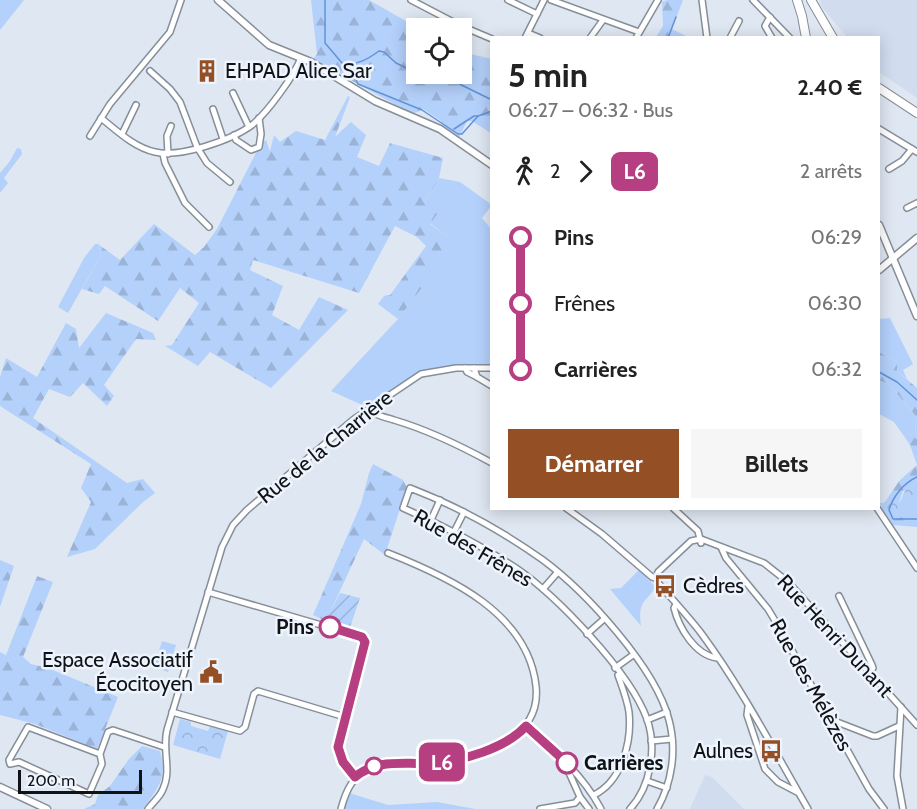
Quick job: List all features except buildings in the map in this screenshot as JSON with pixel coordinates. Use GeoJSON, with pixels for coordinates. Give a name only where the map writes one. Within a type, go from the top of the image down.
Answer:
{"type":"FeatureCollection","features":[{"type":"Feature","properties":{"kind":"highway"},"geometry":{"type":"LineString","coordinates":[[797,0],[806,36]]}},
{"type":"Feature","properties":{"kind":"highway"},"geometry":{"type":"LineString","coordinates":[[811,0],[832,36]]}},
{"type":"Feature","properties":{"kind":"highway"},"geometry":{"type":"LineString","coordinates":[[880,89],[917,113]]}},
{"type":"Feature","properties":{"kind":"main road"},"geometry":{"type":"LineString","coordinates":[[218,0],[269,45],[311,62],[362,94],[440,129],[490,164]]}},
{"type":"Feature","properties":{"kind":"main road"},"geometry":{"type":"LineString","coordinates":[[880,227],[917,316]]}},
{"type":"Feature","properties":{"kind":"main road"},"geometry":{"type":"LineString","coordinates":[[881,269],[917,238]]}},
{"type":"Feature","properties":{"kind":"main road"},"geometry":{"type":"LineString","coordinates":[[881,269],[891,269],[899,274]]}},
{"type":"Feature","properties":{"kind":"main road"},"geometry":{"type":"LineString","coordinates":[[0,787],[47,809]]}},
{"type":"Feature","properties":{"kind":"street"},"geometry":{"type":"LineString","coordinates":[[90,136],[118,94],[170,32],[181,0]]}},
{"type":"Feature","properties":{"kind":"street"},"geometry":{"type":"LineString","coordinates":[[411,0],[490,38]]}},
{"type":"Feature","properties":{"kind":"street"},"geometry":{"type":"LineString","coordinates":[[508,0],[537,14]]}},
{"type":"Feature","properties":{"kind":"street"},"geometry":{"type":"LineString","coordinates":[[526,35],[544,0]]}},
{"type":"Feature","properties":{"kind":"street"},"geometry":{"type":"LineString","coordinates":[[551,0],[638,35],[658,0]]}},
{"type":"Feature","properties":{"kind":"street"},"geometry":{"type":"LineString","coordinates":[[702,0],[707,36]]}},
{"type":"Feature","properties":{"kind":"street"},"geometry":{"type":"LineString","coordinates":[[753,0],[788,36]]}},
{"type":"Feature","properties":{"kind":"street"},"geometry":{"type":"LineString","coordinates":[[770,17],[765,26],[771,36]]}},
{"type":"Feature","properties":{"kind":"street"},"geometry":{"type":"LineString","coordinates":[[591,36],[603,20]]}},
{"type":"Feature","properties":{"kind":"street"},"geometry":{"type":"LineString","coordinates":[[731,36],[739,21]]}},
{"type":"Feature","properties":{"kind":"street"},"geometry":{"type":"LineString","coordinates":[[784,32],[791,36]]}},
{"type":"Feature","properties":{"kind":"street"},"geometry":{"type":"LineString","coordinates":[[101,118],[148,150],[165,154],[182,153],[234,135],[249,127],[259,118],[301,58]]}},
{"type":"Feature","properties":{"kind":"street"},"geometry":{"type":"LineString","coordinates":[[150,71],[170,89],[180,102],[198,148],[207,163],[230,182]]}},
{"type":"Feature","properties":{"kind":"street"},"geometry":{"type":"LineString","coordinates":[[233,93],[249,127]]}},
{"type":"Feature","properties":{"kind":"street"},"geometry":{"type":"LineString","coordinates":[[122,134],[136,105]]}},
{"type":"Feature","properties":{"kind":"street"},"geometry":{"type":"LineString","coordinates":[[213,109],[223,139]]}},
{"type":"Feature","properties":{"kind":"street"},"geometry":{"type":"LineString","coordinates":[[234,135],[243,146],[251,150],[259,147],[261,134],[259,118]]}},
{"type":"Feature","properties":{"kind":"street"},"geometry":{"type":"LineString","coordinates":[[171,126],[167,136],[165,163],[184,203],[209,227]]}},
{"type":"Feature","properties":{"kind":"street"},"geometry":{"type":"LineString","coordinates":[[880,130],[914,150],[889,169]]}},
{"type":"Feature","properties":{"kind":"street"},"geometry":{"type":"LineString","coordinates":[[907,208],[917,203]]}},
{"type":"Feature","properties":{"kind":"street"},"geometry":{"type":"LineString","coordinates":[[465,368],[469,374],[490,385]]}},
{"type":"Feature","properties":{"kind":"street","name":"Rue de la Charrière"},"geometry":{"type":"LineString","coordinates":[[148,809],[161,793],[166,780],[167,762],[164,747],[172,712],[222,547],[239,518],[369,408],[421,374],[465,368],[490,368]]}},
{"type":"Feature","properties":{"kind":"street"},"geometry":{"type":"LineString","coordinates":[[474,368],[477,377]]}},
{"type":"Feature","properties":{"kind":"street"},"geometry":{"type":"LineString","coordinates":[[369,408],[376,414],[451,442],[490,463]]}},
{"type":"Feature","properties":{"kind":"street","name":"Rue des Frênes"},"geometry":{"type":"LineString","coordinates":[[440,500],[410,488],[403,508],[454,532],[517,569],[543,589],[587,634],[632,691],[647,720],[651,741],[647,782],[632,807]]}},
{"type":"Feature","properties":{"kind":"street"},"geometry":{"type":"LineString","coordinates":[[431,520],[440,500],[506,536],[557,573],[604,619],[633,655],[650,677],[667,712],[672,739],[672,757],[667,788],[657,809]]}},
{"type":"Feature","properties":{"kind":"street"},"geometry":{"type":"LineString","coordinates":[[569,510],[656,578],[702,635],[748,707],[808,809]]}},
{"type":"Feature","properties":{"kind":"street"},"geometry":{"type":"LineString","coordinates":[[656,578],[657,572],[682,550],[698,541],[694,527],[675,510]]}},
{"type":"Feature","properties":{"kind":"street"},"geometry":{"type":"LineString","coordinates":[[878,510],[917,568]]}},
{"type":"Feature","properties":{"kind":"street"},"geometry":{"type":"LineString","coordinates":[[454,532],[464,512]]}},
{"type":"Feature","properties":{"kind":"street","name":"Rue Henri Dunant"},"geometry":{"type":"LineString","coordinates":[[698,541],[740,553],[764,563],[780,574],[917,725]]}},
{"type":"Feature","properties":{"kind":"street","name":"Rue des Mélèzes"},"geometry":{"type":"LineString","coordinates":[[721,547],[726,558],[733,563],[768,609],[869,789],[884,809]]}},
{"type":"Feature","properties":{"kind":"street","name":"Rue des Mélèzes"},"geometry":{"type":"LineString","coordinates":[[730,550],[733,563]]}},
{"type":"Feature","properties":{"kind":"street"},"geometry":{"type":"LineString","coordinates":[[341,809],[346,792],[355,777],[370,767],[386,763],[435,763],[460,758],[500,744],[526,726],[531,719],[536,702],[534,671],[526,649],[512,628],[488,606],[460,588],[426,569],[388,553]]}},
{"type":"Feature","properties":{"kind":"street"},"geometry":{"type":"LineString","coordinates":[[733,563],[735,556],[740,553]]}},
{"type":"Feature","properties":{"kind":"street"},"geometry":{"type":"LineString","coordinates":[[543,589],[557,573]]}},
{"type":"Feature","properties":{"kind":"street"},"geometry":{"type":"LineString","coordinates":[[208,592],[362,637],[366,645],[338,741],[338,752],[355,777]]}},
{"type":"Feature","properties":{"kind":"street"},"geometry":{"type":"LineString","coordinates":[[839,596],[872,665],[870,672]]}},
{"type":"Feature","properties":{"kind":"street"},"geometry":{"type":"LineString","coordinates":[[676,604],[674,608],[684,633],[701,651],[717,658]]}},
{"type":"Feature","properties":{"kind":"street"},"geometry":{"type":"LineString","coordinates":[[587,634],[604,619]]}},
{"type":"Feature","properties":{"kind":"street"},"geometry":{"type":"LineString","coordinates":[[615,668],[633,655]]}},
{"type":"Feature","properties":{"kind":"street","name":"Rue des Frênes"},"geometry":{"type":"LineString","coordinates":[[594,795],[608,786],[622,762],[629,726],[629,712],[615,668]]}},
{"type":"Feature","properties":{"kind":"street"},"geometry":{"type":"LineString","coordinates":[[172,712],[240,731],[245,727],[254,694],[260,691],[345,717]]}},
{"type":"Feature","properties":{"kind":"street"},"geometry":{"type":"LineString","coordinates":[[624,693],[632,691]]}},
{"type":"Feature","properties":{"kind":"street"},"geometry":{"type":"LineString","coordinates":[[748,707],[747,715],[765,770],[778,782],[798,792]]}},
{"type":"Feature","properties":{"kind":"street"},"geometry":{"type":"LineString","coordinates":[[903,710],[899,722],[897,776],[903,809]]}},
{"type":"Feature","properties":{"kind":"street"},"geometry":{"type":"LineString","coordinates":[[647,720],[667,712]]}},
{"type":"Feature","properties":{"kind":"street"},"geometry":{"type":"LineString","coordinates":[[833,724],[837,722],[878,736],[899,722]]}},
{"type":"Feature","properties":{"kind":"street"},"geometry":{"type":"LineString","coordinates":[[526,726],[580,778],[594,795],[601,809]]}},
{"type":"Feature","properties":{"kind":"street"},"geometry":{"type":"LineString","coordinates":[[100,753],[28,727],[9,758],[10,764],[19,762],[89,794],[102,764],[100,753],[108,732],[113,730],[164,747]]}},
{"type":"Feature","properties":{"kind":"street"},"geometry":{"type":"LineString","coordinates":[[651,741],[672,739]]}},
{"type":"Feature","properties":{"kind":"street"},"geometry":{"type":"LineString","coordinates":[[560,757],[580,797],[589,809]]}},
{"type":"Feature","properties":{"kind":"street"},"geometry":{"type":"LineString","coordinates":[[574,781],[580,778]]}},
{"type":"Feature","properties":{"kind":"street"},"geometry":{"type":"LineString","coordinates":[[647,782],[667,788]]}},
{"type":"Feature","properties":{"kind":"street"},"geometry":{"type":"LineString","coordinates":[[540,809],[575,803],[580,797]]}},
{"type":"Feature","properties":{"kind":"street"},"geometry":{"type":"LineString","coordinates":[[632,807],[640,809]]}},
{"type":"Feature","properties":{"kind":"shaded area"},"geometry":{"type":"Polygon","coordinates":[[[820,0],[917,0],[917,98],[880,73],[880,36],[846,36],[822,7],[820,0]]]}},
{"type":"Feature","properties":{"kind":"shaded area"},"geometry":{"type":"Polygon","coordinates":[[[705,775],[712,777],[744,809],[690,809],[705,775]]]}},
{"type":"Feature","properties":{"kind":"green space"},"geometry":{"type":"Polygon","coordinates":[[[0,0],[24,0],[0,30],[0,0]]]}},
{"type":"Feature","properties":{"kind":"green space"},"geometry":{"type":"Polygon","coordinates":[[[311,0],[369,0],[406,21],[406,84],[472,84],[472,54],[490,59],[490,133],[472,121],[467,121],[459,138],[444,129],[441,121],[423,109],[412,114],[313,59],[317,54],[311,0]]]}},
{"type":"Feature","properties":{"kind":"green space"},"geometry":{"type":"Polygon","coordinates":[[[683,0],[672,29],[686,36],[657,36],[663,26],[662,2],[683,0]]]}},
{"type":"Feature","properties":{"kind":"green space"},"geometry":{"type":"Polygon","coordinates":[[[348,96],[350,97],[335,137],[351,122],[366,135],[357,157],[379,166],[390,143],[443,158],[439,178],[425,202],[437,214],[430,224],[456,243],[398,319],[378,304],[384,296],[390,295],[426,246],[417,237],[395,226],[359,293],[253,260],[250,270],[283,286],[272,315],[299,330],[319,297],[348,310],[271,388],[210,352],[198,366],[165,346],[172,345],[199,303],[180,288],[158,321],[105,286],[99,294],[82,289],[101,255],[98,244],[120,260],[154,224],[195,255],[217,229],[261,143],[266,140],[270,151],[274,135],[280,142],[296,131],[325,140],[348,96]]]}},
{"type":"Feature","properties":{"kind":"green space"},"geometry":{"type":"Polygon","coordinates":[[[17,148],[21,149],[22,154],[4,178],[8,183],[0,193],[0,173],[17,148]]]}},
{"type":"Feature","properties":{"kind":"green space"},"geometry":{"type":"Polygon","coordinates":[[[439,178],[460,182],[490,204],[490,208],[482,218],[490,228],[490,368],[427,371],[369,408],[331,391],[398,319],[455,243],[430,223],[425,202],[439,178]]]}},
{"type":"Feature","properties":{"kind":"green space"},"geometry":{"type":"Polygon","coordinates":[[[95,244],[98,244],[101,255],[68,313],[58,307],[84,258],[95,244]]]}},
{"type":"Feature","properties":{"kind":"green space"},"geometry":{"type":"Polygon","coordinates":[[[106,313],[153,333],[156,340],[136,339],[104,385],[114,396],[107,406],[83,383],[70,397],[49,389],[33,418],[127,483],[143,479],[155,493],[95,549],[67,557],[91,502],[81,488],[91,464],[0,406],[0,377],[6,358],[37,377],[66,323],[76,329],[79,348],[106,313]]]}},
{"type":"Feature","properties":{"kind":"green space"},"geometry":{"type":"Polygon","coordinates":[[[890,318],[913,364],[903,370],[907,379],[897,371],[897,362],[880,353],[880,319],[890,318]]]}},
{"type":"Feature","properties":{"kind":"green space"},"geometry":{"type":"Polygon","coordinates":[[[880,353],[897,362],[897,371],[917,388],[917,465],[904,436],[909,433],[916,439],[915,415],[890,385],[880,380],[880,353]]]}},
{"type":"Feature","properties":{"kind":"green space"},"geometry":{"type":"Polygon","coordinates":[[[880,380],[890,385],[915,415],[916,440],[909,433],[904,436],[894,422],[880,415],[880,380]]]}},
{"type":"Feature","properties":{"kind":"green space"},"geometry":{"type":"Polygon","coordinates":[[[373,464],[403,480],[407,487],[385,555],[364,539],[326,621],[313,615],[361,504],[373,464]]]}},
{"type":"Feature","properties":{"kind":"green space"},"geometry":{"type":"Polygon","coordinates":[[[917,465],[917,486],[903,491],[897,508],[917,508],[917,527],[893,525],[881,508],[899,481],[917,465]]]}},
{"type":"Feature","properties":{"kind":"green space"},"geometry":{"type":"Polygon","coordinates":[[[917,479],[917,516],[907,515],[892,521],[880,503],[900,502],[908,484],[917,479]]]}},
{"type":"Feature","properties":{"kind":"green space"},"geometry":{"type":"Polygon","coordinates":[[[0,560],[14,566],[0,607],[0,560]]]}},
{"type":"Feature","properties":{"kind":"green space"},"geometry":{"type":"Polygon","coordinates":[[[639,570],[656,587],[641,607],[641,626],[610,589],[621,588],[639,570]]]}},
{"type":"Feature","properties":{"kind":"green space"},"geometry":{"type":"Polygon","coordinates":[[[37,576],[53,582],[23,657],[31,664],[48,668],[118,697],[97,749],[35,724],[0,715],[0,652],[6,655],[37,576]]]}},
{"type":"Feature","properties":{"kind":"green space"},"geometry":{"type":"Polygon","coordinates":[[[340,593],[360,598],[349,630],[325,622],[340,593]]]}},
{"type":"Feature","properties":{"kind":"green space"},"geometry":{"type":"Polygon","coordinates":[[[162,641],[176,645],[168,672],[154,667],[162,641]]]}},
{"type":"Feature","properties":{"kind":"green space"},"geometry":{"type":"Polygon","coordinates":[[[180,719],[191,722],[191,726],[208,731],[210,726],[228,731],[220,759],[173,745],[180,719]]]}},
{"type":"Feature","properties":{"kind":"green space"},"geometry":{"type":"Polygon","coordinates":[[[142,746],[160,751],[163,769],[160,782],[143,809],[84,809],[95,804],[98,795],[110,786],[129,759],[142,746]]]}},
{"type":"Feature","properties":{"kind":"green space"},"geometry":{"type":"Polygon","coordinates":[[[346,792],[388,805],[437,802],[475,809],[341,809],[346,792]]]}},
{"type":"Feature","properties":{"kind":"waterway"},"geometry":{"type":"LineString","coordinates":[[325,0],[325,43],[342,63],[357,63],[379,51],[406,68]]}},
{"type":"Feature","properties":{"kind":"waterway"},"geometry":{"type":"LineString","coordinates":[[669,36],[676,17]]}},
{"type":"Feature","properties":{"kind":"waterway"},"geometry":{"type":"LineString","coordinates":[[350,65],[358,84],[422,110],[458,134],[462,134],[478,116],[490,112]]}},
{"type":"Feature","properties":{"kind":"waterway"},"geometry":{"type":"LineString","coordinates":[[459,84],[490,99]]}},
{"type":"Feature","properties":{"kind":"waterway"},"geometry":{"type":"LineString","coordinates":[[454,129],[474,116],[478,116]]}},
{"type":"Feature","properties":{"kind":"waterway"},"geometry":{"type":"LineString","coordinates":[[880,373],[897,382],[917,400]]}},
{"type":"Feature","properties":{"kind":"waterway"},"geometry":{"type":"LineString","coordinates":[[917,477],[900,490],[889,510],[893,519],[917,519]]}},
{"type":"Feature","properties":{"kind":"bus line","name":"L6"},"geometry":{"type":"LineString","coordinates":[[330,627],[362,637],[366,645],[338,741],[340,758],[355,777],[370,767],[386,763],[435,763],[460,758],[500,744],[526,726],[567,763]]}},
{"type":"Feature","properties":{"kind":"place","name":"EHPAD Alice Sar"},"geometry":{"type":"Point","coordinates":[207,71]}},
{"type":"Feature","properties":{"kind":"place","name":"Cèdres"},"geometry":{"type":"Point","coordinates":[665,586]}},
{"type":"Feature","properties":{"kind":"place","name":"Pins"},"geometry":{"type":"Point","coordinates":[330,627]}},
{"type":"Feature","properties":{"kind":"place","name":"Espace Associatif Écocitoyen"},"geometry":{"type":"Point","coordinates":[211,672]}},
{"type":"Feature","properties":{"kind":"place","name":"Aulnes"},"geometry":{"type":"Point","coordinates":[771,751]}},
{"type":"Feature","properties":{"kind":"place","name":"Carrières"},"geometry":{"type":"Point","coordinates":[567,763]}}]}
